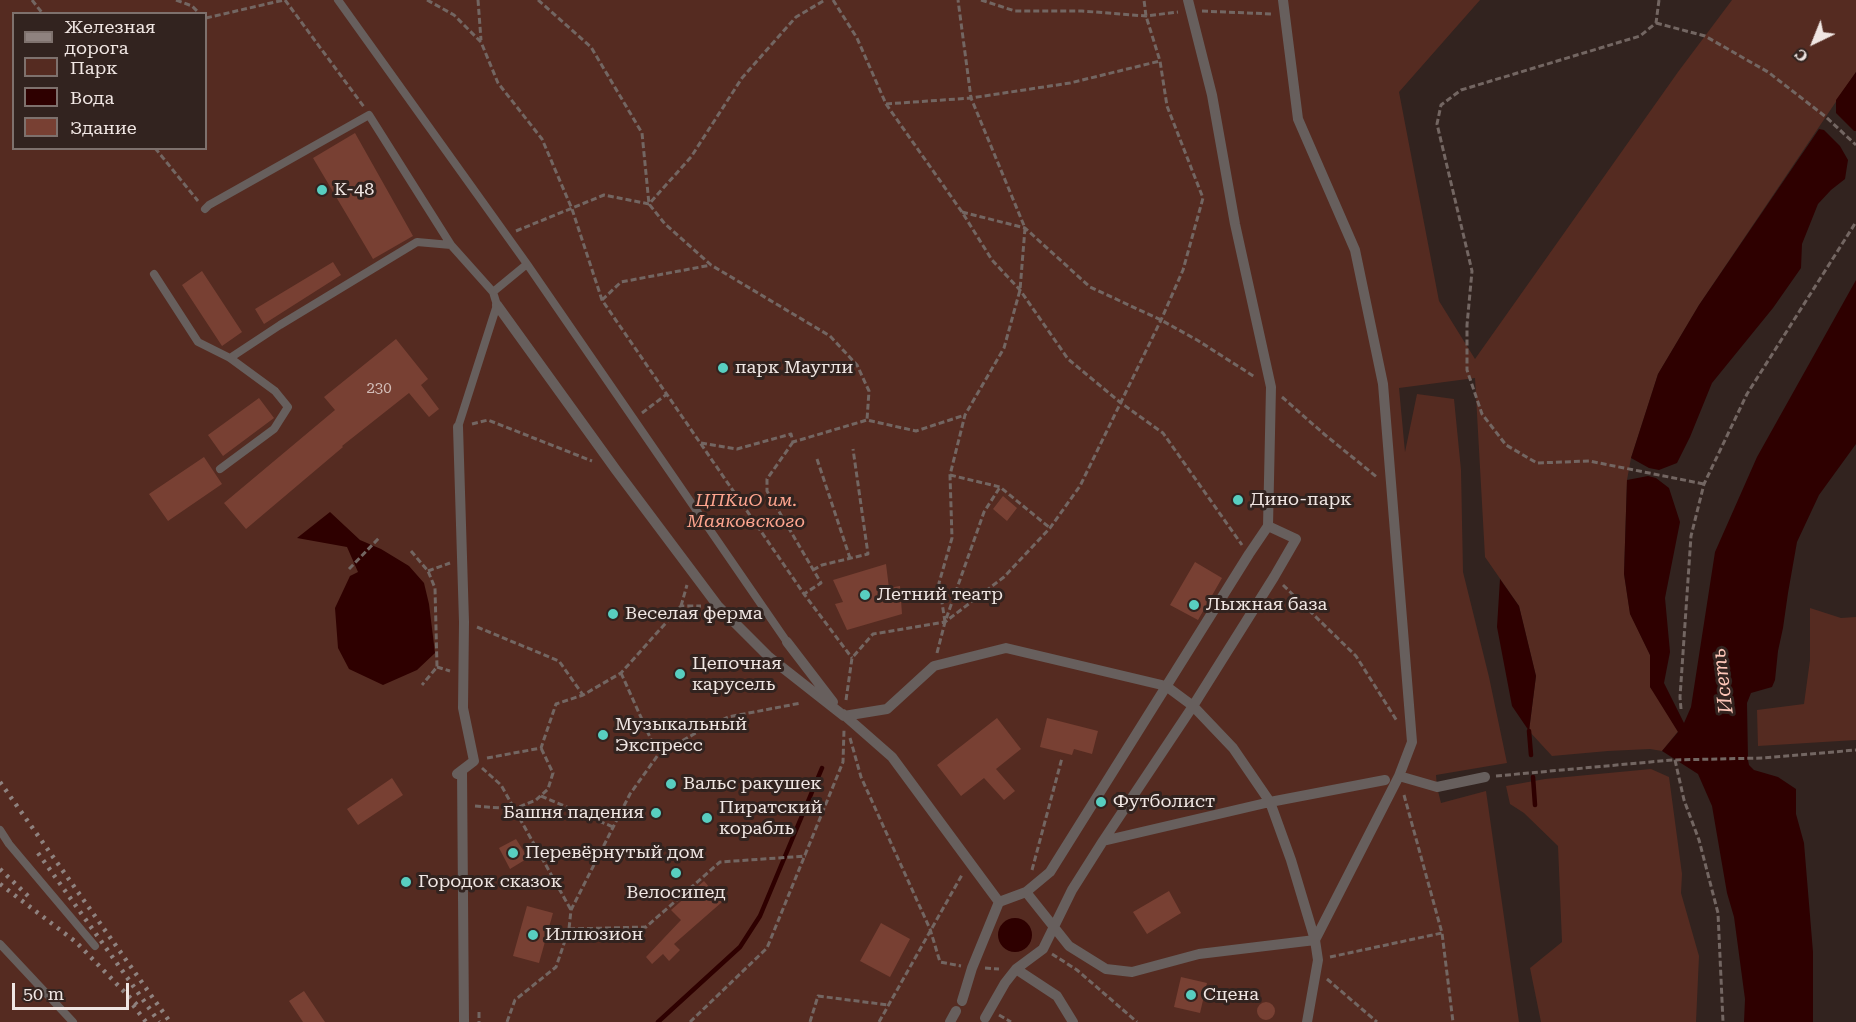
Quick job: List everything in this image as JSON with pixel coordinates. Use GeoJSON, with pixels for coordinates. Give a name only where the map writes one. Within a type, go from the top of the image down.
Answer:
{"type":"FeatureCollection","features":[{"type":"Feature","properties":{"kind":"street"},"geometry":{"type":"LineString","coordinates":[[1283,0],[1298,119],[1355,250],[1383,384],[1413,742],[1399,776],[1315,940]]}},
{"type":"Feature","properties":{"kind":"street"},"geometry":{"type":"LineString","coordinates":[[962,1001],[972,968],[999,902],[1026,892],[1050,872],[1268,526],[1271,387],[1235,224],[1212,95],[1189,5]]}},
{"type":"Feature","properties":{"kind":"street"},"geometry":{"type":"LineString","coordinates":[[497,305],[718,606],[769,657],[892,757],[999,902]]}},
{"type":"Feature","properties":{"kind":"street"},"geometry":{"type":"LineString","coordinates":[[458,427],[463,559],[463,708],[474,761],[459,772],[464,1022]]}},
{"type":"Feature","properties":{"kind":"street"},"geometry":{"type":"LineString","coordinates":[[985,1018],[1005,982],[1016,969],[1043,949],[1072,890],[1193,706],[1296,540],[1268,526]]}},
{"type":"Feature","properties":{"kind":"street"},"geometry":{"type":"LineString","coordinates":[[787,642],[844,716]]}},
{"type":"Feature","properties":{"kind":"street"},"geometry":{"type":"LineString","coordinates":[[844,716],[887,709],[934,666],[1006,648],[1166,686],[1193,706],[1233,748],[1270,802],[1291,860],[1315,940],[1317,965],[1306,1022]]}},
{"type":"Feature","properties":{"kind":"street"},"geometry":{"type":"LineString","coordinates":[[1399,776],[1437,787],[1485,777]]}},
{"type":"Feature","properties":{"kind":"street"},"geometry":{"type":"LineString","coordinates":[[1103,841],[1270,802],[1384,780]]}},
{"type":"Feature","properties":{"kind":"street"},"geometry":{"type":"LineString","coordinates":[[1026,892],[1069,946],[1106,969],[1132,972],[1199,954],[1315,940]]}},
{"type":"Feature","properties":{"kind":"street"},"geometry":{"type":"LineString","coordinates":[[1016,969],[1057,996],[1073,1022]]}},
{"type":"Feature","properties":{"kind":"street"},"geometry":{"type":"LineString","coordinates":[[950,1022],[956,1011]]}},
{"type":"Feature","properties":{"kind":"lane"},"geometry":{"type":"LineString","coordinates":[[338,0],[527,264],[787,642]]}},
{"type":"Feature","properties":{"kind":"lane"},"geometry":{"type":"LineString","coordinates":[[205,209],[369,115],[451,245],[493,292],[497,305],[458,427]]}},
{"type":"Feature","properties":{"kind":"lane"},"geometry":{"type":"LineString","coordinates":[[230,358],[417,242],[451,245]]}},
{"type":"Feature","properties":{"kind":"lane"},"geometry":{"type":"LineString","coordinates":[[493,292],[527,264]]}},
{"type":"Feature","properties":{"kind":"lane"},"geometry":{"type":"LineString","coordinates":[[154,274],[198,342],[230,358],[275,391],[288,408],[274,429],[220,469]]}},
{"type":"Feature","properties":{"kind":"lane"},"geometry":{"type":"LineString","coordinates":[[0,830],[9,844],[95,946]]}},
{"type":"Feature","properties":{"kind":"lane"},"geometry":{"type":"LineString","coordinates":[[0,944],[73,1022]]}},
{"type":"Feature","properties":{"kind":"path"},"geometry":{"type":"LineString","coordinates":[[32,0],[41,12]]}},
{"type":"Feature","properties":{"kind":"path"},"geometry":{"type":"LineString","coordinates":[[177,0],[192,6],[198,12]]}},
{"type":"Feature","properties":{"kind":"path"},"geometry":{"type":"LineString","coordinates":[[192,6],[194,0]]}},
{"type":"Feature","properties":{"kind":"path"},"geometry":{"type":"LineString","coordinates":[[207,18],[284,0],[369,115]]}},
{"type":"Feature","properties":{"kind":"path"},"geometry":{"type":"LineString","coordinates":[[428,0],[454,15],[481,42]]}},
{"type":"Feature","properties":{"kind":"path"},"geometry":{"type":"LineString","coordinates":[[478,0],[481,42],[498,83],[542,139],[572,209],[603,300],[804,594],[852,658]]}},
{"type":"Feature","properties":{"kind":"path"},"geometry":{"type":"LineString","coordinates":[[538,0],[591,47],[642,133],[649,204],[665,224],[711,265],[830,336],[857,365],[869,391],[867,420]]}},
{"type":"Feature","properties":{"kind":"path"},"geometry":{"type":"LineString","coordinates":[[649,204],[691,157],[742,78],[796,17],[825,0]]}},
{"type":"Feature","properties":{"kind":"path"},"geometry":{"type":"LineString","coordinates":[[833,0],[857,38],[886,104],[962,212],[992,260],[1020,290],[1068,359],[1121,404],[1163,433],[1249,554]]}},
{"type":"Feature","properties":{"kind":"path"},"geometry":{"type":"LineString","coordinates":[[958,0],[971,99],[1025,228],[1090,287],[1161,320]]}},
{"type":"Feature","properties":{"kind":"path"},"geometry":{"type":"LineString","coordinates":[[981,0],[1015,11],[1082,11],[1146,16],[1189,5],[1286,15]]}},
{"type":"Feature","properties":{"kind":"path"},"geometry":{"type":"LineString","coordinates":[[690,1022],[767,948],[843,762],[844,716],[852,658],[873,634],[945,622],[1004,577],[1050,528],[1080,486],[1161,320],[1183,270],[1203,198],[1167,106],[1160,61],[1146,16],[1144,0]]}},
{"type":"Feature","properties":{"kind":"path"},"geometry":{"type":"LineString","coordinates":[[1659,0],[1656,23],[1640,36],[1461,90],[1441,105],[1437,124],[1472,270],[1467,325],[1467,370],[1482,414],[1506,445],[1537,464],[1589,461],[1704,484]]}},
{"type":"Feature","properties":{"kind":"path"},"geometry":{"type":"LineString","coordinates":[[1656,23],[1705,36],[1768,72],[1826,117],[1856,145]]}},
{"type":"Feature","properties":{"kind":"path"},"geometry":{"type":"LineString","coordinates":[[886,104],[971,99],[1070,83],[1160,61]]}},
{"type":"Feature","properties":{"kind":"path"},"geometry":{"type":"LineString","coordinates":[[157,150],[205,209]]}},
{"type":"Feature","properties":{"kind":"path"},"geometry":{"type":"LineString","coordinates":[[506,236],[604,195],[649,204]]}},
{"type":"Feature","properties":{"kind":"path"},"geometry":{"type":"LineString","coordinates":[[962,212],[1025,228]]}},
{"type":"Feature","properties":{"kind":"path"},"geometry":{"type":"LineString","coordinates":[[1681,709],[1691,536],[1704,484],[1747,394],[1856,222]]}},
{"type":"Feature","properties":{"kind":"path"},"geometry":{"type":"LineString","coordinates":[[945,622],[939,583],[952,538],[950,475],[965,415],[1004,348],[1020,290],[1025,228]]}},
{"type":"Feature","properties":{"kind":"path"},"geometry":{"type":"LineString","coordinates":[[603,300],[621,282],[711,265]]}},
{"type":"Feature","properties":{"kind":"path"},"geometry":{"type":"LineString","coordinates":[[643,412],[667,394]]}},
{"type":"Feature","properties":{"kind":"path"},"geometry":{"type":"LineString","coordinates":[[804,594],[820,583],[767,491],[767,479],[793,442],[867,420],[916,431],[965,415]]}},
{"type":"Feature","properties":{"kind":"path"},"geometry":{"type":"LineString","coordinates":[[458,427],[488,420],[595,462]]}},
{"type":"Feature","properties":{"kind":"path"},"geometry":{"type":"LineString","coordinates":[[701,443],[737,449],[791,434],[793,442]]}},
{"type":"Feature","properties":{"kind":"path"},"geometry":{"type":"LineString","coordinates":[[813,570],[822,565],[868,554],[853,449]]}},
{"type":"Feature","properties":{"kind":"path"},"geometry":{"type":"LineString","coordinates":[[817,459],[850,558]]}},
{"type":"Feature","properties":{"kind":"path"},"geometry":{"type":"LineString","coordinates":[[950,475],[1000,487],[1050,528]]}},
{"type":"Feature","properties":{"kind":"path"},"geometry":{"type":"LineString","coordinates":[[934,666],[945,622],[984,512],[1000,487]]}},
{"type":"Feature","properties":{"kind":"path"},"geometry":{"type":"LineString","coordinates":[[349,569],[379,538]]}},
{"type":"Feature","properties":{"kind":"path"},"geometry":{"type":"LineString","coordinates":[[411,551],[428,571],[435,588],[437,667],[422,685]]}},
{"type":"Feature","properties":{"kind":"path"},"geometry":{"type":"LineString","coordinates":[[428,571],[463,559]]}},
{"type":"Feature","properties":{"kind":"path"},"geometry":{"type":"LineString","coordinates":[[475,806],[514,809],[536,800],[548,789],[553,773],[541,748],[555,704],[583,695],[621,673],[681,606],[692,571]]}},
{"type":"Feature","properties":{"kind":"path"},"geometry":{"type":"LineString","coordinates":[[1274,577],[1356,656],[1413,742]]}},
{"type":"Feature","properties":{"kind":"path"},"geometry":{"type":"LineString","coordinates":[[681,606],[718,606]]}},
{"type":"Feature","properties":{"kind":"path"},"geometry":{"type":"LineString","coordinates":[[464,622],[559,661],[583,695]]}},
{"type":"Feature","properties":{"kind":"path"},"geometry":{"type":"LineString","coordinates":[[621,673],[658,755]]}},
{"type":"Feature","properties":{"kind":"path"},"geometry":{"type":"LineString","coordinates":[[507,1022],[515,1000],[556,967],[569,929],[571,910],[630,794],[658,755],[728,717],[801,703]]}},
{"type":"Feature","properties":{"kind":"path"},"geometry":{"type":"LineString","coordinates":[[844,716],[861,777],[930,929]]}},
{"type":"Feature","properties":{"kind":"path"},"geometry":{"type":"LineString","coordinates":[[474,761],[541,748]]}},
{"type":"Feature","properties":{"kind":"path"},"geometry":{"type":"LineString","coordinates":[[1485,777],[1677,760],[1762,758],[1856,750]]}},
{"type":"Feature","properties":{"kind":"path"},"geometry":{"type":"LineString","coordinates":[[1026,892],[1062,758]]}},
{"type":"Feature","properties":{"kind":"path"},"geometry":{"type":"LineString","coordinates":[[1677,760],[1684,800],[1699,840],[1718,913],[1723,1022]]}},
{"type":"Feature","properties":{"kind":"path"},"geometry":{"type":"LineString","coordinates":[[474,761],[501,785],[571,910]]}},
{"type":"Feature","properties":{"kind":"path"},"geometry":{"type":"LineString","coordinates":[[1399,776],[1442,933],[1453,1022]]}},
{"type":"Feature","properties":{"kind":"path"},"geometry":{"type":"LineString","coordinates":[[541,796],[613,827]]}},
{"type":"Feature","properties":{"kind":"path"},"geometry":{"type":"LineString","coordinates":[[569,929],[646,927],[720,862],[806,856]]}},
{"type":"Feature","properties":{"kind":"path"},"geometry":{"type":"LineString","coordinates":[[879,1022],[970,862]]}},
{"type":"Feature","properties":{"kind":"path"},"geometry":{"type":"LineString","coordinates":[[1317,965],[1442,933]]}},
{"type":"Feature","properties":{"kind":"path"},"geometry":{"type":"LineString","coordinates":[[1043,949],[1077,970],[1137,1022]]}},
{"type":"Feature","properties":{"kind":"path"},"geometry":{"type":"LineString","coordinates":[[1317,965],[1377,1022]]}},
{"type":"Feature","properties":{"kind":"path"},"geometry":{"type":"LineString","coordinates":[[810,1022],[818,996],[888,1005]]}},
{"type":"Feature","properties":{"kind":"green space","name":"ЦПКиО им. Маяковского"},"geometry":{"type":"Polygon","coordinates":[[[0,0],[1480,0],[1399,92],[1439,301],[1475,359],[1678,72],[1732,0],[1856,0],[1856,72],[1699,305],[1658,374],[1631,458],[1627,480],[1624,574],[1630,613],[1650,655],[1650,687],[1684,724],[1662,751],[1650,749],[1552,756],[1529,731],[1536,676],[1519,606],[1485,557],[1475,378],[1399,388],[1405,452],[1417,394],[1454,399],[1461,470],[1463,572],[1507,763],[1436,775],[1437,787],[1441,803],[1486,791],[1519,1022],[0,1022],[0,0]]]}},
{"type":"Feature","properties":{"kind":"green space"},"geometry":{"type":"Polygon","coordinates":[[[1810,608],[1841,618],[1856,617],[1856,740],[1758,746],[1757,710],[1804,704],[1810,660],[1810,608]]]}},
{"type":"Feature","properties":{"kind":"green space"},"geometry":{"type":"Polygon","coordinates":[[[1651,769],[1669,777],[1682,874],[1681,893],[1699,956],[1696,1022],[1541,1022],[1530,968],[1562,942],[1558,846],[1524,813],[1510,804],[1506,786],[1545,779],[1651,769]]]}},
{"type":"Feature","properties":{"kind":"water"},"geometry":{"type":"Polygon","coordinates":[[[1856,72],[1856,131],[1854,131],[1836,113],[1836,100],[1856,72]]]}},
{"type":"Feature","properties":{"kind":"water"},"geometry":{"type":"Polygon","coordinates":[[[1819,129],[1824,130],[1840,146],[1848,160],[1845,179],[1818,204],[1802,244],[1801,268],[1773,308],[1712,383],[1677,463],[1659,470],[1649,468],[1631,458],[1658,374],[1699,305],[1819,129]]]}},
{"type":"Feature","properties":{"kind":"water","name":"Исеть"},"geometry":{"type":"Polygon","coordinates":[[[1856,280],[1856,444],[1819,495],[1797,542],[1775,680],[1772,687],[1751,693],[1747,703],[1749,765],[1754,770],[1778,777],[1796,789],[1796,814],[1804,843],[1813,952],[1813,1022],[1744,1022],[1745,999],[1734,917],[1727,893],[1712,806],[1698,774],[1662,751],[1678,732],[1650,687],[1650,655],[1630,614],[1624,574],[1627,480],[1648,476],[1656,478],[1669,488],[1680,522],[1665,598],[1670,652],[1664,683],[1684,723],[1691,707],[1715,552],[1757,457],[1856,280]]]}},
{"type":"Feature","properties":{"kind":"water"},"geometry":{"type":"Polygon","coordinates":[[[330,512],[360,540],[381,549],[409,566],[424,583],[435,653],[417,670],[383,685],[349,669],[338,648],[335,608],[350,576],[358,572],[347,547],[297,538],[330,512]]]}},
{"type":"Feature","properties":{"kind":"water"},"geometry":{"type":"Polygon","coordinates":[[[1500,579],[1519,606],[1536,676],[1529,731],[1512,706],[1497,627],[1500,579]]]}},
{"type":"Feature","properties":{"kind":"water"},"geometry":{"type":"Polygon","coordinates":[[[1015,918],[1027,923],[1032,935],[1027,947],[1015,952],[1003,947],[998,935],[1003,923],[1015,918]]]}},
{"type":"Feature","properties":{"kind":"building"},"geometry":{"type":"Polygon","coordinates":[[[355,133],[413,236],[373,259],[313,158],[355,133]]]}},
{"type":"Feature","properties":{"kind":"building"},"geometry":{"type":"Polygon","coordinates":[[[333,262],[341,275],[264,324],[255,309],[333,262]]]}},
{"type":"Feature","properties":{"kind":"building"},"geometry":{"type":"Polygon","coordinates":[[[202,271],[242,332],[222,346],[182,285],[202,271]]]}},
{"type":"Feature","properties":{"kind":"building"},"geometry":{"type":"Polygon","coordinates":[[[396,339],[428,379],[421,385],[439,409],[429,417],[409,393],[342,446],[246,529],[224,503],[335,410],[324,397],[396,339]]]}},
{"type":"Feature","properties":{"kind":"building"},"geometry":{"type":"Polygon","coordinates":[[[259,398],[274,418],[223,456],[208,435],[259,398]]]}},
{"type":"Feature","properties":{"kind":"building"},"geometry":{"type":"Polygon","coordinates":[[[204,457],[222,484],[168,521],[149,494],[204,457]]]}},
{"type":"Feature","properties":{"kind":"building"},"geometry":{"type":"Polygon","coordinates":[[[1003,496],[1017,508],[1007,521],[993,509],[1003,496]]]}},
{"type":"Feature","properties":{"kind":"building"},"geometry":{"type":"Polygon","coordinates":[[[1195,562],[1222,578],[1198,620],[1170,605],[1195,562]]]}},
{"type":"Feature","properties":{"kind":"building","name":"Летний театр"},"geometry":{"type":"Polygon","coordinates":[[[886,564],[889,588],[900,586],[902,614],[847,630],[835,604],[843,602],[833,580],[886,564]]]}},
{"type":"Feature","properties":{"kind":"building"},"geometry":{"type":"Polygon","coordinates":[[[997,718],[1021,749],[996,769],[1015,791],[1004,800],[984,778],[961,796],[937,765],[997,718]]]}},
{"type":"Feature","properties":{"kind":"building"},"geometry":{"type":"Polygon","coordinates":[[[1047,718],[1098,731],[1092,754],[1074,749],[1072,755],[1040,747],[1047,718]]]}},
{"type":"Feature","properties":{"kind":"building"},"geometry":{"type":"Polygon","coordinates":[[[392,778],[403,795],[358,825],[347,809],[392,778]]]}},
{"type":"Feature","properties":{"kind":"building","name":"Перевёрнутый дом"},"geometry":{"type":"Polygon","coordinates":[[[516,839],[528,858],[510,869],[499,848],[516,839]]]}},
{"type":"Feature","properties":{"kind":"building"},"geometry":{"type":"Polygon","coordinates":[[[704,881],[722,902],[674,944],[680,950],[669,961],[663,954],[652,964],[646,957],[681,920],[671,910],[704,881]]]}},
{"type":"Feature","properties":{"kind":"building"},"geometry":{"type":"Polygon","coordinates":[[[1169,891],[1181,913],[1147,934],[1133,912],[1169,891]]]}},
{"type":"Feature","properties":{"kind":"building","name":"Иллюзион"},"geometry":{"type":"Polygon","coordinates":[[[527,906],[553,913],[539,963],[513,956],[527,906]]]}},
{"type":"Feature","properties":{"kind":"building"},"geometry":{"type":"Polygon","coordinates":[[[881,923],[910,939],[890,977],[860,961],[881,923]]]}},
{"type":"Feature","properties":{"kind":"building","name":"Сцена"},"geometry":{"type":"Polygon","coordinates":[[[1181,977],[1207,983],[1200,1013],[1174,1007],[1181,977]]]}},
{"type":"Feature","properties":{"kind":"building"},"geometry":{"type":"Polygon","coordinates":[[[304,991],[325,1022],[303,1022],[289,1001],[304,991]]]}},
{"type":"Feature","properties":{"kind":"building"},"geometry":{"type":"Polygon","coordinates":[[[1262,1002],[1270,1002],[1275,1007],[1273,1018],[1262,1020],[1257,1015],[1257,1007],[1262,1002]]]}},
{"type":"Feature","properties":{"kind":"waterway"},"geometry":{"type":"LineString","coordinates":[[1529,731],[1531,755]]}},
{"type":"Feature","properties":{"kind":"waterway"},"geometry":{"type":"LineString","coordinates":[[658,1022],[740,947],[760,916],[822,768]]}},
{"type":"Feature","properties":{"kind":"waterway"},"geometry":{"type":"LineString","coordinates":[[1533,777],[1535,805]]}},
{"type":"Feature","properties":{"kind":"railway"},"geometry":{"type":"LineString","coordinates":[[0,782],[170,1022]]}},
{"type":"Feature","properties":{"kind":"railway"},"geometry":{"type":"LineString","coordinates":[[38,853],[159,1022]]}},
{"type":"Feature","properties":{"kind":"railway"},"geometry":{"type":"LineString","coordinates":[[0,869],[28,896]]}},
{"type":"Feature","properties":{"kind":"railway"},"geometry":{"type":"LineString","coordinates":[[0,884],[76,942],[141,1009]]}},
{"type":"Feature","properties":{"kind":"railway"},"geometry":{"type":"LineString","coordinates":[[133,1005],[146,1022]]}},
{"type":"Feature","properties":{"kind":"place","name":"К-48"},"geometry":{"type":"Point","coordinates":[322,190]}},
{"type":"Feature","properties":{"kind":"place","name":"парк Маугли"},"geometry":{"type":"Point","coordinates":[723,368]}},
{"type":"Feature","properties":{"kind":"place","name":"Дино-парк"},"geometry":{"type":"Point","coordinates":[1238,500]}},
{"type":"Feature","properties":{"kind":"place","name":"Летний театр"},"geometry":{"type":"Point","coordinates":[865,595]}},
{"type":"Feature","properties":{"kind":"place","name":"Лыжная база"},"geometry":{"type":"Point","coordinates":[1194,605]}},
{"type":"Feature","properties":{"kind":"place","name":"Веселая ферма"},"geometry":{"type":"Point","coordinates":[613,614]}},
{"type":"Feature","properties":{"kind":"place","name":"Цепочная карусель"},"geometry":{"type":"Point","coordinates":[680,674]}},
{"type":"Feature","properties":{"kind":"place","name":"Музыкальный Экспресс"},"geometry":{"type":"Point","coordinates":[603,735]}},
{"type":"Feature","properties":{"kind":"place","name":"Вальс ракушек"},"geometry":{"type":"Point","coordinates":[671,784]}},
{"type":"Feature","properties":{"kind":"place","name":"Футболист"},"geometry":{"type":"Point","coordinates":[1101,802]}},
{"type":"Feature","properties":{"kind":"place","name":"Башня падения"},"geometry":{"type":"Point","coordinates":[656,813]}},
{"type":"Feature","properties":{"kind":"place","name":"Пиратский корабль"},"geometry":{"type":"Point","coordinates":[707,818]}},
{"type":"Feature","properties":{"kind":"place","name":"Перевёрнутый дом"},"geometry":{"type":"Point","coordinates":[513,853]}},
{"type":"Feature","properties":{"kind":"place","name":"Велосипед"},"geometry":{"type":"Point","coordinates":[676,873]}},
{"type":"Feature","properties":{"kind":"place","name":"Городок сказок"},"geometry":{"type":"Point","coordinates":[406,882]}},
{"type":"Feature","properties":{"kind":"place","name":"Иллюзион"},"geometry":{"type":"Point","coordinates":[533,935]}},
{"type":"Feature","properties":{"kind":"place","name":"Сцена"},"geometry":{"type":"Point","coordinates":[1191,995]}}]}
